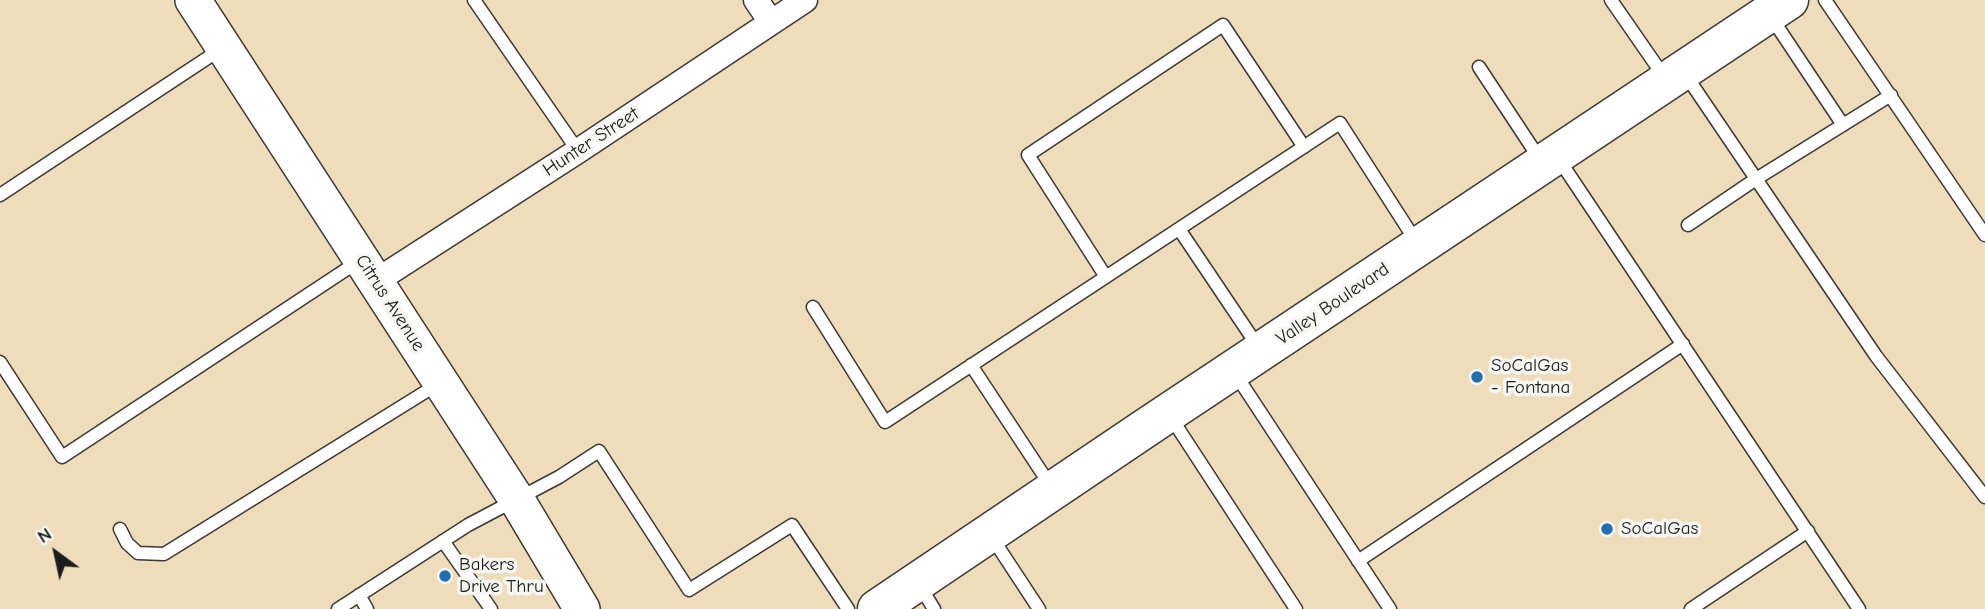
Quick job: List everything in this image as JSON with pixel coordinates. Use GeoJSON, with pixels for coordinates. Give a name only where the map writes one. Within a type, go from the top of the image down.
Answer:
{"type":"FeatureCollection","features":[{"type":"Feature","properties":{"kind":"main road","name":"Citrus Avenue"},"geometry":{"type":"LineString","coordinates":[[201,5],[224,47],[517,500],[582,609]]}},
{"type":"Feature","properties":{"kind":"main road","name":"Valley Boulevard"},"geometry":{"type":"LineString","coordinates":[[877,609],[926,596],[990,534],[1779,7]]}},
{"type":"Feature","properties":{"kind":"street"},"geometry":{"type":"LineString","coordinates":[[756,0],[771,22]]}},
{"type":"Feature","properties":{"kind":"street","name":"Hunter Street"},"geometry":{"type":"LineString","coordinates":[[369,270],[578,151],[805,0]]}},
{"type":"Feature","properties":{"kind":"lane"},"geometry":{"type":"LineString","coordinates":[[474,0],[578,151]]}},
{"type":"Feature","properties":{"kind":"lane"},"geometry":{"type":"LineString","coordinates":[[1611,0],[1756,179],[1876,356],[1985,497]]}},
{"type":"Feature","properties":{"kind":"lane"},"geometry":{"type":"LineString","coordinates":[[1825,0],[1985,235]]}},
{"type":"Feature","properties":{"kind":"lane"},"geometry":{"type":"LineString","coordinates":[[1779,7],[1843,125]]}},
{"type":"Feature","properties":{"kind":"lane"},"geometry":{"type":"LineString","coordinates":[[1106,277],[1028,155],[1223,25],[1304,147]]}},
{"type":"Feature","properties":{"kind":"lane"},"geometry":{"type":"LineString","coordinates":[[0,195],[224,47]]}},
{"type":"Feature","properties":{"kind":"lane"},"geometry":{"type":"LineString","coordinates":[[1479,67],[1550,159],[1683,344],[1859,609]]}},
{"type":"Feature","properties":{"kind":"lane"},"geometry":{"type":"LineString","coordinates":[[1688,225],[1891,95]]}},
{"type":"Feature","properties":{"kind":"lane"},"geometry":{"type":"LineString","coordinates":[[813,307],[885,422],[1340,123],[1419,246]]}},
{"type":"Feature","properties":{"kind":"lane"},"geometry":{"type":"LineString","coordinates":[[1179,229],[1247,361],[1358,561],[1390,609]]}},
{"type":"Feature","properties":{"kind":"lane"},"geometry":{"type":"LineString","coordinates":[[0,362],[62,457],[369,270]]}},
{"type":"Feature","properties":{"kind":"lane"},"geometry":{"type":"LineString","coordinates":[[1358,561],[1683,344]]}},
{"type":"Feature","properties":{"kind":"lane"},"geometry":{"type":"LineString","coordinates":[[971,366],[1054,491]]}},
{"type":"Feature","properties":{"kind":"lane"},"geometry":{"type":"LineString","coordinates":[[120,529],[127,544],[138,553],[164,554],[441,382]]}},
{"type":"Feature","properties":{"kind":"lane"},"geometry":{"type":"LineString","coordinates":[[1168,413],[1296,609]]}},
{"type":"Feature","properties":{"kind":"lane"},"geometry":{"type":"LineString","coordinates":[[338,609],[468,525],[559,477],[599,451],[689,590],[792,525],[848,609]]}},
{"type":"Feature","properties":{"kind":"lane"},"geometry":{"type":"LineString","coordinates":[[1691,609],[1808,531]]}},
{"type":"Feature","properties":{"kind":"lane"},"geometry":{"type":"LineString","coordinates":[[990,534],[1039,609]]}},
{"type":"Feature","properties":{"kind":"lane"},"geometry":{"type":"LineString","coordinates":[[443,541],[491,609]]}},
{"type":"Feature","properties":{"kind":"lane"},"geometry":{"type":"LineString","coordinates":[[359,595],[367,609]]}},
{"type":"Feature","properties":{"kind":"place","name":"SoCalGas - Fontana"},"geometry":{"type":"Point","coordinates":[1477,377]}},
{"type":"Feature","properties":{"kind":"place","name":"SoCalGas"},"geometry":{"type":"Point","coordinates":[1607,529]}},
{"type":"Feature","properties":{"kind":"place","name":"Bakers Drive Thru"},"geometry":{"type":"Point","coordinates":[445,576]}}]}
